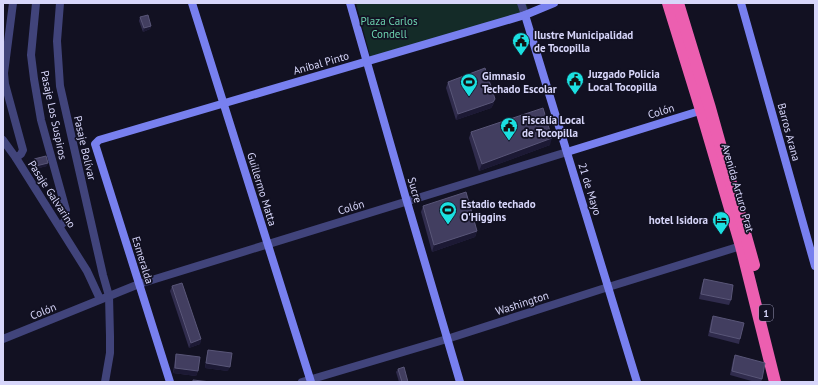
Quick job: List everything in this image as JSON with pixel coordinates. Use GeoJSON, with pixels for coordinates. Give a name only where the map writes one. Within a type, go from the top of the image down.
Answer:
{"type":"FeatureCollection","features":[{"type":"Feature","properties":{"kind":"highway","name":"Avenida Arturo Prat"},"geometry":{"type":"LineString","coordinates":[[668,3],[706,109]]}},
{"type":"Feature","properties":{"kind":"highway","name":"Avenida Arturo Prat"},"geometry":{"type":"LineString","coordinates":[[678,3],[782,382]]}},
{"type":"Feature","properties":{"kind":"highway","name":"Avenida Arturo Prat"},"geometry":{"type":"LineString","coordinates":[[745,245],[774,382]]}},
{"type":"Feature","properties":{"kind":"street","name":"Pasaje Galvarino"},"geometry":{"type":"LineString","coordinates":[[13,3],[4,73],[5,84],[23,150],[16,158],[87,271],[100,299]]}},
{"type":"Feature","properties":{"kind":"street","name":"Pasaje Los Suspiros"},"geometry":{"type":"LineString","coordinates":[[36,3],[32,55],[34,79],[42,120],[66,210],[65,221],[60,226]]}},
{"type":"Feature","properties":{"kind":"street","name":"Pasaje Bolívar"},"geometry":{"type":"LineString","coordinates":[[60,3],[58,41],[60,86],[109,296],[110,353],[105,382]]}},
{"type":"Feature","properties":{"kind":"street","name":"Guillermo Matta"},"geometry":{"type":"LineString","coordinates":[[192,3],[268,245],[307,381]]}},
{"type":"Feature","properties":{"kind":"street","name":"Sucre"},"geometry":{"type":"LineString","coordinates":[[350,3],[460,382]]}},
{"type":"Feature","properties":{"kind":"street","name":"21 de Mayo"},"geometry":{"type":"LineString","coordinates":[[521,3],[637,382]]}},
{"type":"Feature","properties":{"kind":"street","name":"Aníbal Pinto"},"geometry":{"type":"LineString","coordinates":[[95,144],[99,140],[525,15],[554,3]]}},
{"type":"Feature","properties":{"kind":"street","name":"Barros Arana"},"geometry":{"type":"LineString","coordinates":[[741,3],[815,266]]}},
{"type":"Feature","properties":{"kind":"street","name":"Colón"},"geometry":{"type":"LineString","coordinates":[[3,339],[139,284],[706,109]]}},
{"type":"Feature","properties":{"kind":"street"},"geometry":{"type":"LineString","coordinates":[[3,140],[16,158]]}},
{"type":"Feature","properties":{"kind":"street","name":"Esmeralda"},"geometry":{"type":"LineString","coordinates":[[95,144],[170,382]]}},
{"type":"Feature","properties":{"kind":"street","name":"Washington"},"geometry":{"type":"LineString","coordinates":[[307,381],[447,339],[608,286],[745,245]]}},
{"type":"Feature","properties":{"kind":"street"},"geometry":{"type":"LineString","coordinates":[[92,282],[103,275]]}},
{"type":"Feature","properties":{"kind":"green space","name":"Plaza Carlos Condell"},"geometry":{"type":"Polygon","coordinates":[[[356,3],[526,3],[529,11],[371,59],[356,3]]]}},
{"type":"Feature","properties":{"kind":"building"},"geometry":{"type":"Polygon","coordinates":[[[148,15],[151,26],[144,28],[140,17],[148,15]]]}},
{"type":"Feature","properties":{"kind":"building","name":"Gimnasio Techado Escolar"},"geometry":{"type":"Polygon","coordinates":[[[485,68],[495,99],[493,102],[458,114],[448,82],[485,68]]]}},
{"type":"Feature","properties":{"kind":"building","name":"Fiscalía Local de Tocopilla"},"geometry":{"type":"Polygon","coordinates":[[[543,108],[552,138],[482,164],[471,132],[543,108]]]}},
{"type":"Feature","properties":{"kind":"building"},"geometry":{"type":"Polygon","coordinates":[[[46,156],[48,163],[36,166],[34,159],[46,156]]]}},
{"type":"Feature","properties":{"kind":"building","name":"Estadio techado O'Higgins"},"geometry":{"type":"Polygon","coordinates":[[[466,192],[477,231],[434,245],[423,206],[466,192]]]}},
{"type":"Feature","properties":{"kind":"building"},"geometry":{"type":"Polygon","coordinates":[[[704,279],[733,285],[731,300],[701,294],[704,279]]]}},
{"type":"Feature","properties":{"kind":"building"},"geometry":{"type":"Polygon","coordinates":[[[182,283],[201,339],[191,343],[172,286],[182,283]]]}},
{"type":"Feature","properties":{"kind":"building"},"geometry":{"type":"Polygon","coordinates":[[[713,316],[744,323],[740,339],[710,332],[713,316]]]}},
{"type":"Feature","properties":{"kind":"building"},"geometry":{"type":"Polygon","coordinates":[[[208,350],[232,353],[230,367],[206,363],[208,350]]]}},
{"type":"Feature","properties":{"kind":"building"},"geometry":{"type":"Polygon","coordinates":[[[176,354],[200,357],[198,371],[175,368],[176,354]]]}},
{"type":"Feature","properties":{"kind":"building"},"geometry":{"type":"Polygon","coordinates":[[[735,355],[765,363],[762,379],[732,371],[735,355]]]}},
{"type":"Feature","properties":{"kind":"building"},"geometry":{"type":"Polygon","coordinates":[[[404,367],[408,382],[402,382],[398,369],[404,367]]]}},
{"type":"Feature","properties":{"kind":"building"},"geometry":{"type":"Polygon","coordinates":[[[193,380],[211,382],[193,382],[193,380]]]}},
{"type":"Feature","properties":{"kind":"place","name":"Ilustre Municipalidad de Tocopilla"},"geometry":{"type":"Point","coordinates":[521,56]}},
{"type":"Feature","properties":{"kind":"place","name":"Juzgado Policia Local Tocopilla"},"geometry":{"type":"Point","coordinates":[575,95]}},
{"type":"Feature","properties":{"kind":"place","name":"Gimnasio Techado Escolar"},"geometry":{"type":"Point","coordinates":[469,97]}},
{"type":"Feature","properties":{"kind":"place","name":"Fiscalía Local de Tocopilla"},"geometry":{"type":"Point","coordinates":[509,141]}},
{"type":"Feature","properties":{"kind":"place","name":"Estadio techado O'Higgins"},"geometry":{"type":"Point","coordinates":[448,225]}},
{"type":"Feature","properties":{"kind":"place","name":"hotel Isidora"},"geometry":{"type":"Point","coordinates":[721,235]}}]}
